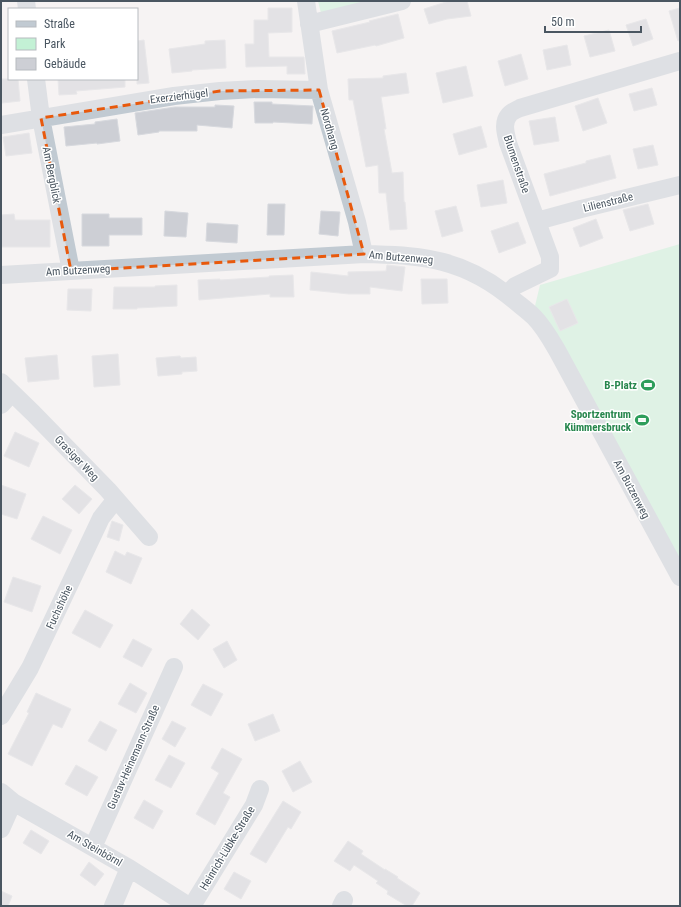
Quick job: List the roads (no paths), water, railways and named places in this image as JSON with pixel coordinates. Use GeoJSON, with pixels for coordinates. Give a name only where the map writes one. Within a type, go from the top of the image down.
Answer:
{"type":"FeatureCollection","features":[{"type":"Feature","properties":{"kind":"street","name":"Nordhang"},"geometry":{"type":"LineString","coordinates":[[306,1],[319,90],[357,222],[364,254]]}},
{"type":"Feature","properties":{"kind":"street"},"geometry":{"type":"LineString","coordinates":[[309,24],[402,1]]}},
{"type":"Feature","properties":{"kind":"street","name":"Blumenstraße"},"geometry":{"type":"LineString","coordinates":[[507,294],[515,286],[550,269],[550,257],[508,144],[505,132],[505,122],[509,115],[520,108],[680,61]]}},
{"type":"Feature","properties":{"kind":"street","name":"Am Bergblick"},"geometry":{"type":"LineString","coordinates":[[36,80],[41,118],[70,271]]}},
{"type":"Feature","properties":{"kind":"street","name":"Exerzierhügel"},"geometry":{"type":"LineString","coordinates":[[1,125],[174,96],[258,89],[319,90]]}},
{"type":"Feature","properties":{"kind":"street","name":"Lilienstraße"},"geometry":{"type":"LineString","coordinates":[[537,221],[680,185]]}},
{"type":"Feature","properties":{"kind":"street","name":"Am Butzenweg"},"geometry":{"type":"LineString","coordinates":[[1,275],[364,254],[420,257],[443,261],[484,278],[507,294],[534,317],[549,336],[680,577]]}},
{"type":"Feature","properties":{"kind":"street","name":"Grasiger Weg"},"geometry":{"type":"LineString","coordinates":[[5,394],[33,412],[116,498],[149,537]]}},
{"type":"Feature","properties":{"kind":"street","name":"Fuchshöhe"},"geometry":{"type":"LineString","coordinates":[[1,716],[30,668],[101,518],[116,498]]}},
{"type":"Feature","properties":{"kind":"street","name":"Gustav-Heinemann-Straße"},"geometry":{"type":"LineString","coordinates":[[93,847],[174,667]]}},
{"type":"Feature","properties":{"kind":"street","name":"Heinrich-Lübke-Straße"},"geometry":{"type":"LineString","coordinates":[[192,906],[254,805],[260,789]]}},
{"type":"Feature","properties":{"kind":"street"},"geometry":{"type":"LineString","coordinates":[[1,829],[7,797]]}},
{"type":"Feature","properties":{"kind":"street","name":"Am Steinbörnl"},"geometry":{"type":"LineString","coordinates":[[7,797],[129,868],[188,906]]}},
{"type":"Feature","properties":{"kind":"street"},"geometry":{"type":"LineString","coordinates":[[113,906],[129,868]]}},
{"type":"Feature","properties":{"kind":"place","name":"B-Platz"},"geometry":{"type":"Point","coordinates":[648,385]}},
{"type":"Feature","properties":{"kind":"place","name":"Sportzentrum Kümmersbruck"},"geometry":{"type":"Point","coordinates":[642,420]}}]}
